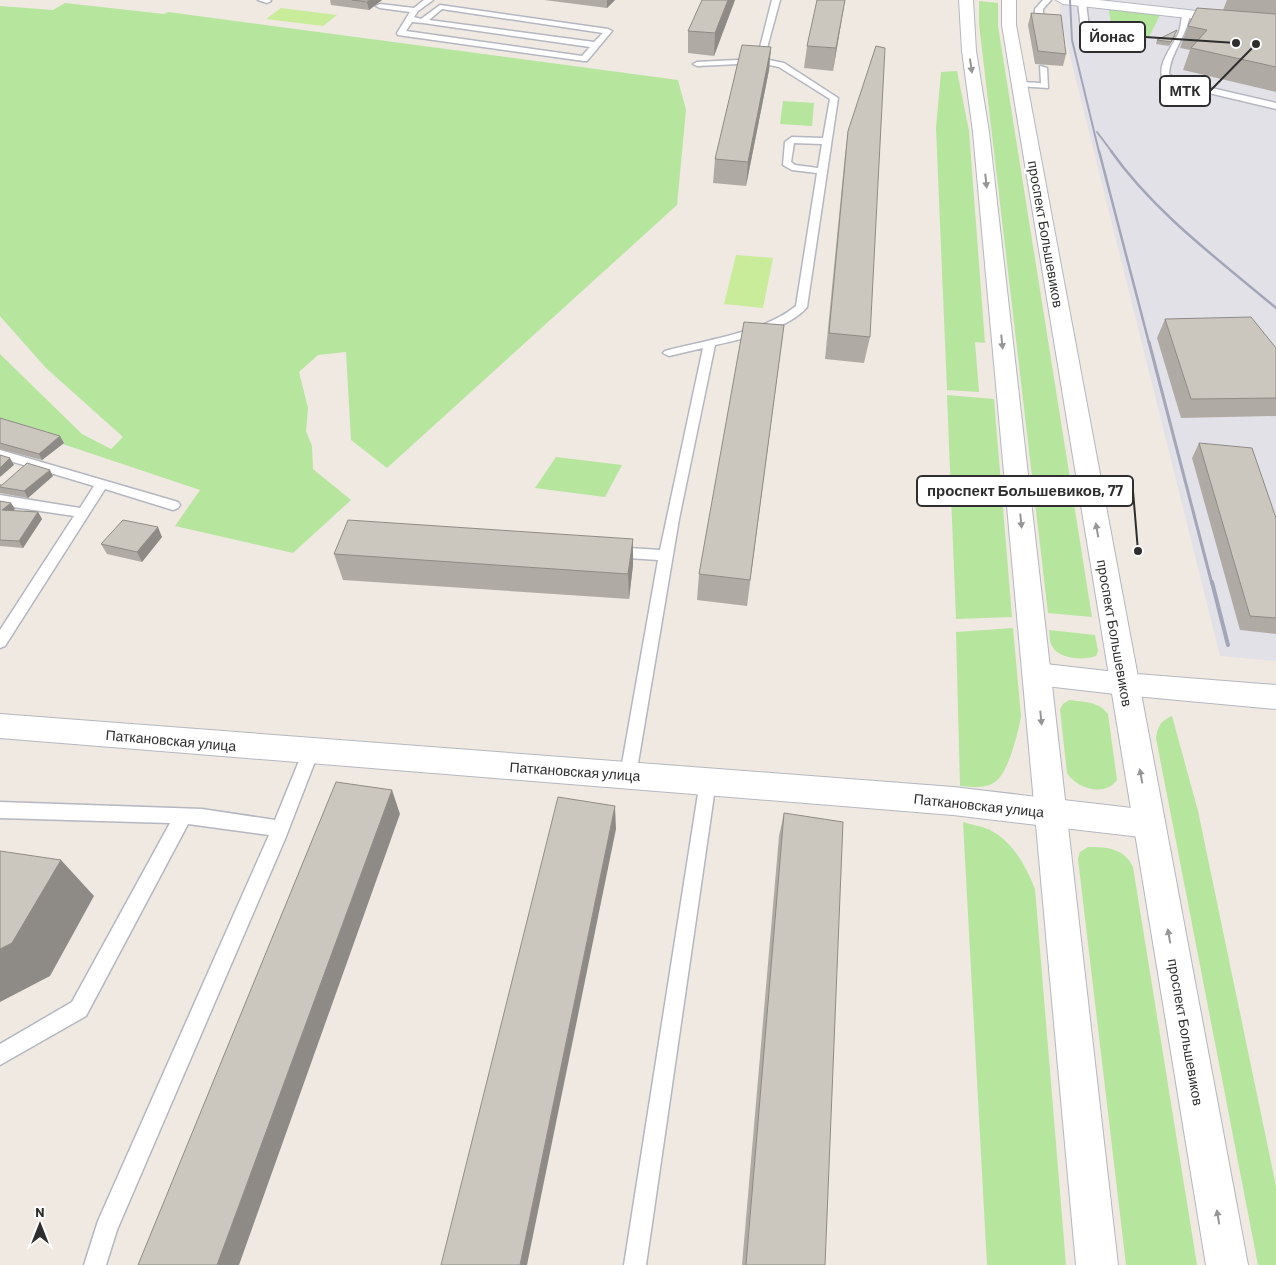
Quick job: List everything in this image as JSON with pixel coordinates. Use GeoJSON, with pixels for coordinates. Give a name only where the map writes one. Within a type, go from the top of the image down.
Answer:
{"type":"FeatureCollection","features":[{"type":"Feature","properties":{"kind":"main road"},"geometry":{"type":"LineString","coordinates":[[966,0],[969,51],[981,132],[1097,1265]]}},
{"type":"Feature","properties":{"kind":"main road","name":"проспект Большевиков"},"geometry":{"type":"LineString","coordinates":[[1010,0],[1009,25],[1226,1265]]}},
{"type":"Feature","properties":{"kind":"main road"},"geometry":{"type":"LineString","coordinates":[[1063,0],[1186,19],[1276,24]]}},
{"type":"Feature","properties":{"kind":"main road"},"geometry":{"type":"LineString","coordinates":[[1037,674],[1124,684],[1276,697]]}},
{"type":"Feature","properties":{"kind":"main road","name":"Паткановская улица"},"geometry":{"type":"LineString","coordinates":[[0,726],[311,752],[953,801],[1149,824]]}},
{"type":"Feature","properties":{"kind":"lane"},"geometry":{"type":"LineString","coordinates":[[262,0],[267,1]]}},
{"type":"Feature","properties":{"kind":"lane"},"geometry":{"type":"LineString","coordinates":[[423,21],[440,7],[608,31],[584,59],[401,33],[415,10],[429,0]]}},
{"type":"Feature","properties":{"kind":"lane"},"geometry":{"type":"LineString","coordinates":[[760,61],[776,0]]}},
{"type":"Feature","properties":{"kind":"lane"},"geometry":{"type":"LineString","coordinates":[[1040,23],[1040,9],[1047,0]]}},
{"type":"Feature","properties":{"kind":"lane"},"geometry":{"type":"LineString","coordinates":[[1082,2],[1085,29]]}},
{"type":"Feature","properties":{"kind":"lane"},"geometry":{"type":"LineString","coordinates":[[380,6],[415,10]]}},
{"type":"Feature","properties":{"kind":"lane"},"geometry":{"type":"LineString","coordinates":[[409,19],[596,45]]}},
{"type":"Feature","properties":{"kind":"lane"},"geometry":{"type":"LineString","coordinates":[[1196,26],[1186,19],[1176,48],[1164,68],[1164,75],[1174,82],[1276,106]]}},
{"type":"Feature","properties":{"kind":"lane"},"geometry":{"type":"LineString","coordinates":[[669,353],[710,344],[782,320],[796,314],[802,307],[834,98],[781,65],[760,61],[697,64]]}},
{"type":"Feature","properties":{"kind":"lane"},"geometry":{"type":"LineString","coordinates":[[1020,84],[1045,86],[1043,68]]}},
{"type":"Feature","properties":{"kind":"lane"},"geometry":{"type":"LineString","coordinates":[[824,171],[792,167],[786,163],[789,142],[792,140],[827,141]]}},
{"type":"Feature","properties":{"kind":"lane"},"geometry":{"type":"LineString","coordinates":[[628,775],[665,555],[710,344]]}},
{"type":"Feature","properties":{"kind":"lane"},"geometry":{"type":"LineString","coordinates":[[0,454],[173,505]]}},
{"type":"Feature","properties":{"kind":"lane"},"geometry":{"type":"LineString","coordinates":[[14,474],[28,462]]}},
{"type":"Feature","properties":{"kind":"lane"},"geometry":{"type":"LineString","coordinates":[[0,642],[102,484]]}},
{"type":"Feature","properties":{"kind":"lane"},"geometry":{"type":"LineString","coordinates":[[0,500],[84,513]]}},
{"type":"Feature","properties":{"kind":"lane"},"geometry":{"type":"LineString","coordinates":[[602,551],[665,555]]}},
{"type":"Feature","properties":{"kind":"lane"},"geometry":{"type":"LineString","coordinates":[[95,1265],[106,1229],[280,829],[311,752]]}},
{"type":"Feature","properties":{"kind":"lane"},"geometry":{"type":"LineString","coordinates":[[634,1265],[708,781]]}},
{"type":"Feature","properties":{"kind":"lane"},"geometry":{"type":"LineString","coordinates":[[0,810],[184,816],[280,829]]}},
{"type":"Feature","properties":{"kind":"lane"},"geometry":{"type":"LineString","coordinates":[[0,1055],[79,1009],[184,816]]}},
{"type":"Feature","properties":{"kind":"shaded area"},"geometry":{"type":"Polygon","coordinates":[[[1097,0],[1276,0],[1276,20],[1097,0]]]}},
{"type":"Feature","properties":{"kind":"shaded area"},"geometry":{"type":"Polygon","coordinates":[[[1060,5],[1276,27],[1276,661],[1220,656],[1060,16],[1060,5]]]}},
{"type":"Feature","properties":{"kind":"green space"},"geometry":{"type":"Polygon","coordinates":[[[979,1],[998,3],[998,26],[1092,617],[1048,613],[979,24],[979,1]]]}},
{"type":"Feature","properties":{"kind":"green space"},"geometry":{"type":"Polygon","coordinates":[[[65,3],[164,14],[168,12],[678,80],[686,110],[677,205],[387,468],[351,440],[346,352],[318,355],[299,372],[308,408],[306,431],[312,446],[313,469],[351,500],[293,553],[175,526],[200,490],[0,423],[0,354],[82,434],[111,449],[123,437],[46,368],[0,316],[0,6],[53,10],[65,3]]]}},
{"type":"Feature","properties":{"kind":"green space"},"geometry":{"type":"Polygon","coordinates":[[[281,8],[337,15],[323,26],[266,19],[281,8]]]}},
{"type":"Feature","properties":{"kind":"green space"},"geometry":{"type":"Polygon","coordinates":[[[1107,9],[1160,15],[1149,37],[1112,31],[1109,11],[1107,9]]]}},
{"type":"Feature","properties":{"kind":"green space"},"geometry":{"type":"Polygon","coordinates":[[[957,71],[969,131],[985,343],[975,342],[979,392],[947,390],[936,128],[941,72],[957,71]]]}},
{"type":"Feature","properties":{"kind":"green space"},"geometry":{"type":"Polygon","coordinates":[[[783,101],[814,103],[812,126],[780,124],[783,101]]]}},
{"type":"Feature","properties":{"kind":"green space"},"geometry":{"type":"Polygon","coordinates":[[[736,255],[773,258],[763,308],[724,304],[736,255]]]}},
{"type":"Feature","properties":{"kind":"green space"},"geometry":{"type":"Polygon","coordinates":[[[947,395],[994,399],[1012,617],[956,619],[947,395]]]}},
{"type":"Feature","properties":{"kind":"green space"},"geometry":{"type":"Polygon","coordinates":[[[556,457],[622,465],[605,497],[535,488],[556,457]]]}},
{"type":"Feature","properties":{"kind":"green space"},"geometry":{"type":"Polygon","coordinates":[[[1013,628],[1021,716],[1009,761],[1005,770],[995,782],[983,787],[960,786],[956,632],[1013,628]]]}},
{"type":"Feature","properties":{"kind":"green space"},"geometry":{"type":"Polygon","coordinates":[[[1049,630],[1095,635],[1098,651],[1096,656],[1091,658],[1072,658],[1060,654],[1051,644],[1049,630]]]}},
{"type":"Feature","properties":{"kind":"green space"},"geometry":{"type":"Polygon","coordinates":[[[1069,700],[1095,704],[1108,714],[1117,780],[1106,788],[1091,789],[1084,787],[1067,773],[1060,709],[1069,700]]]}},
{"type":"Feature","properties":{"kind":"green space"},"geometry":{"type":"Polygon","coordinates":[[[1172,716],[1198,811],[1276,1186],[1276,1265],[1258,1265],[1156,738],[1161,724],[1172,716]]]}},
{"type":"Feature","properties":{"kind":"green space"},"geometry":{"type":"Polygon","coordinates":[[[963,822],[984,827],[1005,841],[1023,863],[1035,889],[1066,1265],[987,1265],[963,822]]]}},
{"type":"Feature","properties":{"kind":"green space"},"geometry":{"type":"Polygon","coordinates":[[[1088,847],[1102,847],[1120,852],[1133,867],[1197,1265],[1126,1265],[1078,859],[1080,852],[1088,847]]]}},
{"type":"Feature","properties":{"kind":"building"},"geometry":{"type":"Polygon","coordinates":[[[352,0],[370,0],[367,2],[352,0]]]}},
{"type":"Feature","properties":{"kind":"building"},"geometry":{"type":"Polygon","coordinates":[[[702,0],[728,0],[715,33],[688,31],[702,0]]]}},
{"type":"Feature","properties":{"kind":"building"},"geometry":{"type":"Polygon","coordinates":[[[817,0],[845,0],[836,48],[807,46],[817,0]]]}},
{"type":"Feature","properties":{"kind":"building"},"geometry":{"type":"Polygon","coordinates":[[[1197,8],[1276,14],[1276,67],[1191,48],[1207,30],[1188,26],[1197,8]]]}},
{"type":"Feature","properties":{"kind":"building"},"geometry":{"type":"Polygon","coordinates":[[[1031,13],[1061,15],[1066,54],[1038,51],[1031,13]]]}},
{"type":"Feature","properties":{"kind":"building"},"geometry":{"type":"Polygon","coordinates":[[[1177,30],[1171,42],[1157,40],[1177,30]]]}},
{"type":"Feature","properties":{"kind":"building"},"geometry":{"type":"Polygon","coordinates":[[[742,45],[771,47],[748,162],[715,159],[742,45]]]}},
{"type":"Feature","properties":{"kind":"building"},"geometry":{"type":"Polygon","coordinates":[[[876,46],[885,48],[870,337],[829,333],[848,131],[876,46]]]}},
{"type":"Feature","properties":{"kind":"building"},"geometry":{"type":"Polygon","coordinates":[[[1251,317],[1276,348],[1276,398],[1191,399],[1165,319],[1251,317]]]}},
{"type":"Feature","properties":{"kind":"building"},"geometry":{"type":"Polygon","coordinates":[[[744,322],[784,325],[750,580],[699,574],[744,322]]]}},
{"type":"Feature","properties":{"kind":"building"},"geometry":{"type":"Polygon","coordinates":[[[0,418],[60,436],[39,454],[0,443],[0,418]]]}},
{"type":"Feature","properties":{"kind":"building"},"geometry":{"type":"Polygon","coordinates":[[[1199,443],[1252,448],[1276,518],[1276,618],[1250,616],[1199,443]]]}},
{"type":"Feature","properties":{"kind":"building"},"geometry":{"type":"Polygon","coordinates":[[[0,455],[10,458],[0,468],[0,455]]]}},
{"type":"Feature","properties":{"kind":"building"},"geometry":{"type":"Polygon","coordinates":[[[27,463],[50,470],[24,491],[0,487],[0,485],[27,463]]]}},
{"type":"Feature","properties":{"kind":"building"},"geometry":{"type":"Polygon","coordinates":[[[0,501],[11,503],[2,510],[38,512],[19,541],[0,540],[0,501]]]}},
{"type":"Feature","properties":{"kind":"building"},"geometry":{"type":"Polygon","coordinates":[[[123,520],[158,527],[137,552],[101,544],[123,520]]]}},
{"type":"Feature","properties":{"kind":"building"},"geometry":{"type":"Polygon","coordinates":[[[348,520],[633,539],[628,574],[334,554],[348,520]]]}},
{"type":"Feature","properties":{"kind":"building"},"geometry":{"type":"Polygon","coordinates":[[[336,782],[392,790],[217,1265],[138,1265],[336,782]]]}},
{"type":"Feature","properties":{"kind":"building"},"geometry":{"type":"Polygon","coordinates":[[[558,797],[615,806],[520,1265],[441,1265],[558,797]]]}},
{"type":"Feature","properties":{"kind":"building"},"geometry":{"type":"Polygon","coordinates":[[[784,813],[843,822],[825,1265],[746,1265],[784,813]]]}},
{"type":"Feature","properties":{"kind":"building"},"geometry":{"type":"Polygon","coordinates":[[[0,851],[61,860],[12,943],[0,949],[0,851]]]}},
{"type":"Feature","properties":{"kind":"railway"},"geometry":{"type":"LineString","coordinates":[[1070,0],[1072,40],[1099,152]]}},
{"type":"Feature","properties":{"kind":"railway"},"geometry":{"type":"LineString","coordinates":[[1097,132],[1112,152]]}},
{"type":"Feature","properties":{"kind":"railway"},"geometry":{"type":"LineString","coordinates":[[1099,151],[1149,343]]}},
{"type":"Feature","properties":{"kind":"railway"},"geometry":{"type":"LineString","coordinates":[[1111,151],[1128,174],[1167,215],[1276,308]]}},
{"type":"Feature","properties":{"kind":"railway"},"geometry":{"type":"LineString","coordinates":[[1149,342],[1212,584]]}},
{"type":"Feature","properties":{"kind":"railway"},"geometry":{"type":"LineString","coordinates":[[1212,582],[1228,645]]}},
{"type":"Feature","properties":{"kind":"place","name":"Йонас"},"geometry":{"type":"Point","coordinates":[1236,43]}},
{"type":"Feature","properties":{"kind":"place","name":"МТК"},"geometry":{"type":"Point","coordinates":[1256,44]}},
{"type":"Feature","properties":{"kind":"place","name":"проспект Большевиков, 77"},"geometry":{"type":"Point","coordinates":[1138,551]}}]}
